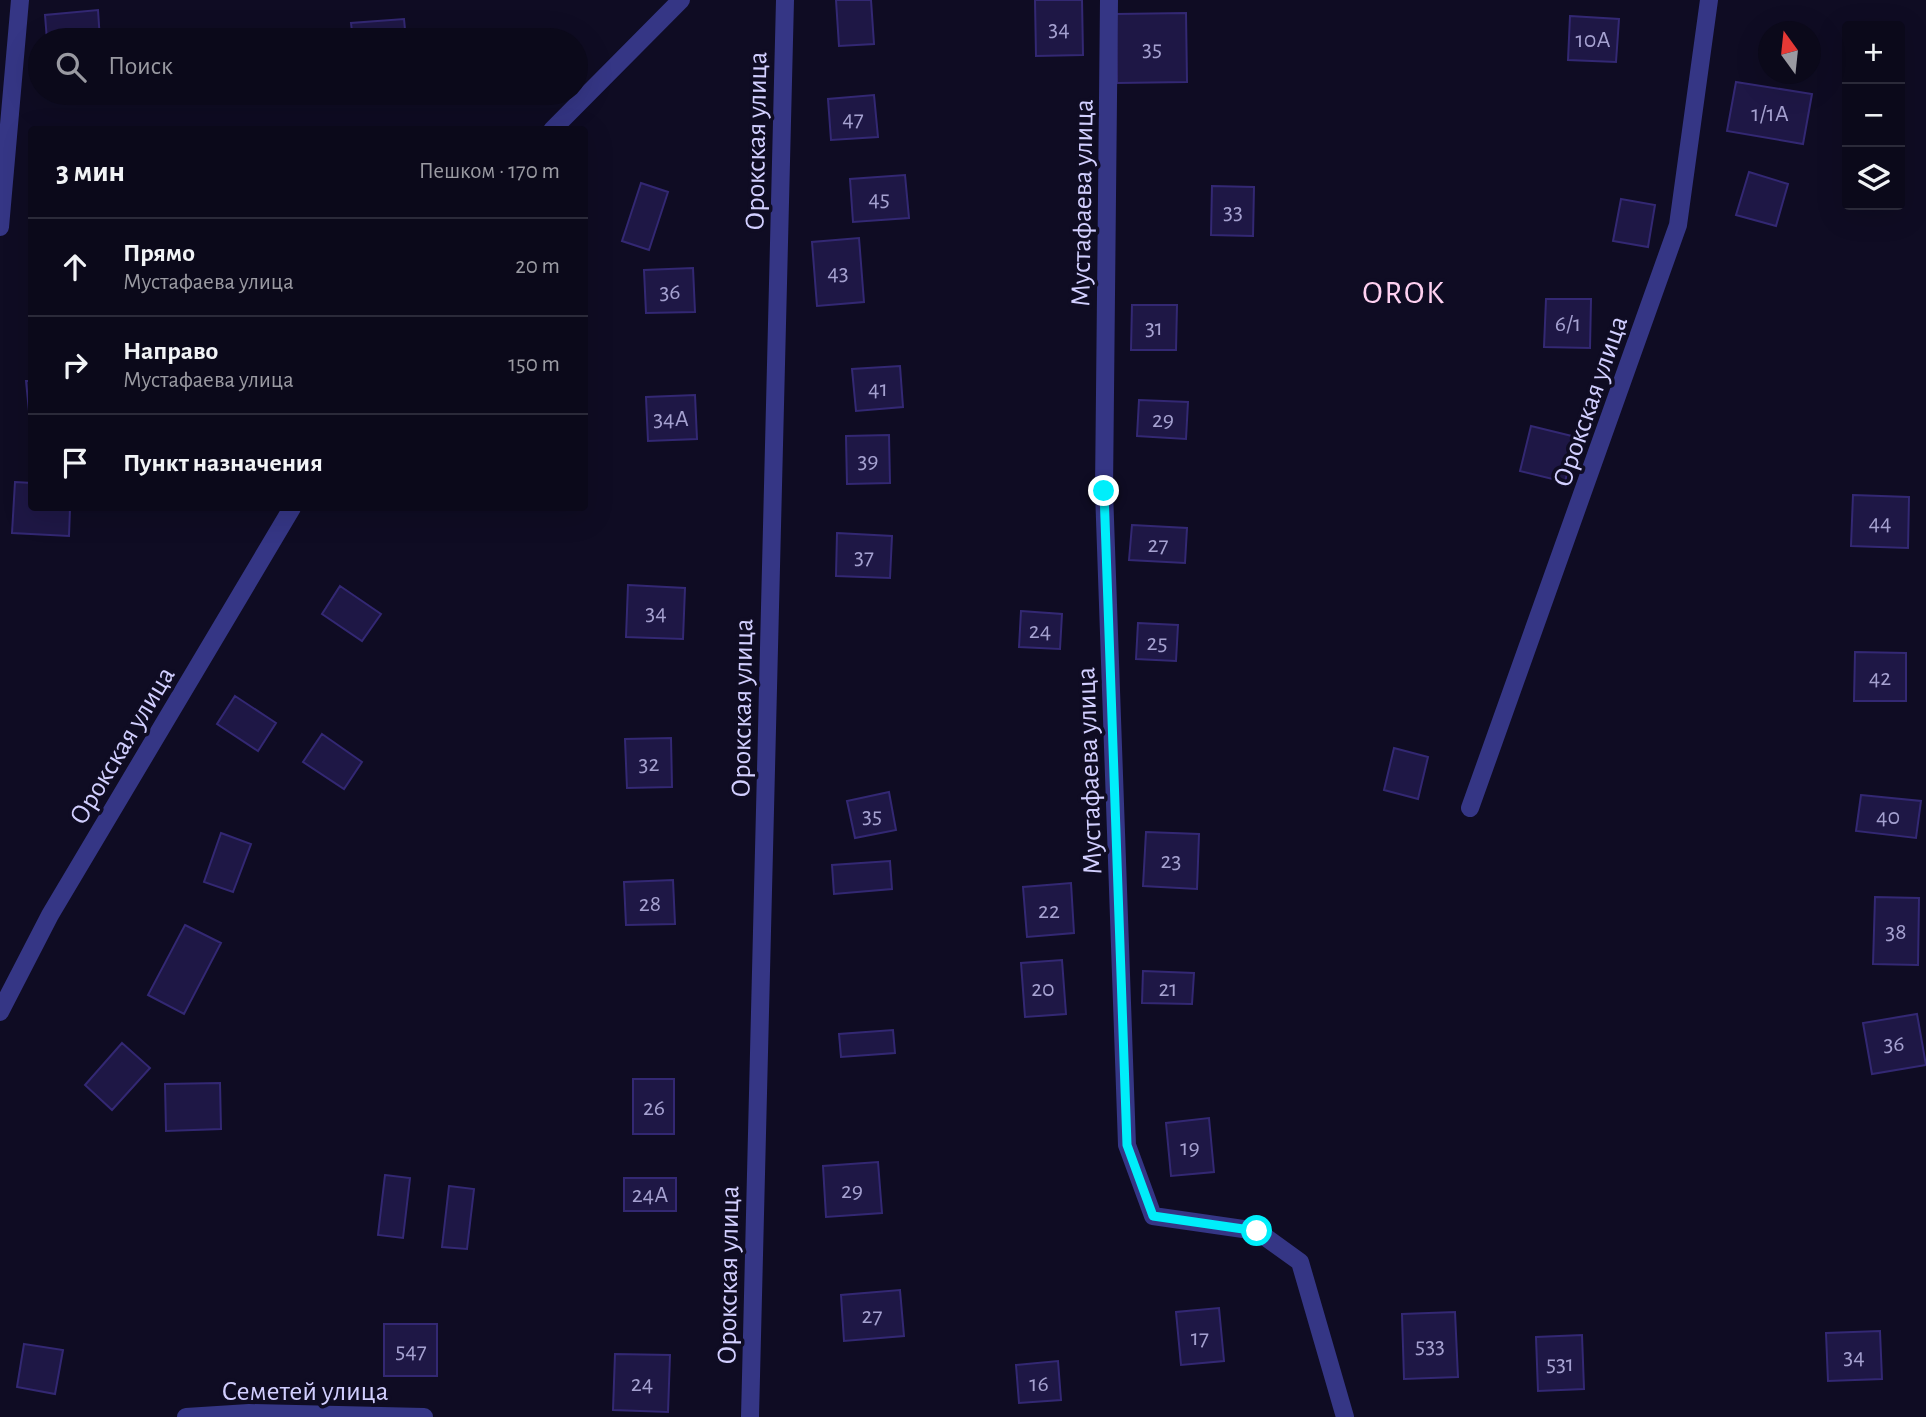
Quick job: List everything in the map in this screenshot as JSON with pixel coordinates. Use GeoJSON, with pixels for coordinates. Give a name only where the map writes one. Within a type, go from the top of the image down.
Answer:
{"type":"FeatureCollection","features":[{"type":"Feature","properties":{"kind":"street"},"geometry":{"type":"LineString","coordinates":[[0,227],[20,0]]}},
{"type":"Feature","properties":{"kind":"street"},"geometry":{"type":"LineString","coordinates":[[588,94],[681,0]]}},
{"type":"Feature","properties":{"kind":"street","name":"Орокская улица"},"geometry":{"type":"LineString","coordinates":[[750,1417],[785,0]]}},
{"type":"Feature","properties":{"kind":"street","name":"Мустафаева улица"},"geometry":{"type":"LineString","coordinates":[[1109,0],[1104,491],[1127,1145],[1153,1216],[1257,1231],[1300,1262],[1345,1417]]}},
{"type":"Feature","properties":{"kind":"street","name":"Орокская улица"},"geometry":{"type":"LineString","coordinates":[[1470,808],[1678,225],[1709,0]]}},
{"type":"Feature","properties":{"kind":"street"},"geometry":{"type":"LineString","coordinates":[[556,126],[577,105]]}},
{"type":"Feature","properties":{"kind":"street","name":"Орокская улица"},"geometry":{"type":"LineString","coordinates":[[0,1012],[50,915],[290,511]]}},
{"type":"Feature","properties":{"kind":"street","name":"Семетей улица"},"geometry":{"type":"LineString","coordinates":[[186,1417],[249,1413],[424,1417]]}},
{"type":"Feature","properties":{"kind":"building"},"geometry":{"type":"Polygon","coordinates":[[[836,0],[871,0],[874,44],[839,46],[836,0]]]}},
{"type":"Feature","properties":{"kind":"building"},"geometry":{"type":"Polygon","coordinates":[[[1035,0],[1082,0],[1083,55],[1036,56],[1035,0]]]}},
{"type":"Feature","properties":{"kind":"building"},"geometry":{"type":"Polygon","coordinates":[[[98,10],[99,28],[46,28],[45,15],[98,10]]]}},
{"type":"Feature","properties":{"kind":"building"},"geometry":{"type":"Polygon","coordinates":[[[1186,13],[1187,82],[1117,83],[1116,14],[1186,13]]]}},
{"type":"Feature","properties":{"kind":"building"},"geometry":{"type":"Polygon","coordinates":[[[1570,16],[1619,19],[1616,62],[1568,60],[1570,16]]]}},
{"type":"Feature","properties":{"kind":"building"},"geometry":{"type":"Polygon","coordinates":[[[404,19],[405,28],[352,28],[351,23],[404,19]]]}},
{"type":"Feature","properties":{"kind":"building"},"geometry":{"type":"Polygon","coordinates":[[[1736,82],[1812,94],[1803,144],[1727,131],[1736,82]]]}},
{"type":"Feature","properties":{"kind":"building"},"geometry":{"type":"Polygon","coordinates":[[[874,95],[878,137],[831,140],[828,99],[874,95]]]}},
{"type":"Feature","properties":{"kind":"building"},"geometry":{"type":"Polygon","coordinates":[[[1749,172],[1788,184],[1776,226],[1736,215],[1749,172]]]}},
{"type":"Feature","properties":{"kind":"building"},"geometry":{"type":"Polygon","coordinates":[[[905,175],[909,218],[853,222],[850,179],[905,175]]]}},
{"type":"Feature","properties":{"kind":"building"},"geometry":{"type":"Polygon","coordinates":[[[641,183],[668,192],[649,250],[622,241],[641,183]]]}},
{"type":"Feature","properties":{"kind":"building"},"geometry":{"type":"Polygon","coordinates":[[[1212,186],[1254,187],[1253,236],[1211,235],[1212,186]]]}},
{"type":"Feature","properties":{"kind":"building"},"geometry":{"type":"Polygon","coordinates":[[[1621,199],[1655,205],[1648,247],[1613,241],[1621,199]]]}},
{"type":"Feature","properties":{"kind":"building"},"geometry":{"type":"Polygon","coordinates":[[[859,238],[864,302],[817,306],[812,242],[859,238]]]}},
{"type":"Feature","properties":{"kind":"building"},"geometry":{"type":"Polygon","coordinates":[[[693,268],[695,312],[646,313],[644,270],[693,268]]]}},
{"type":"Feature","properties":{"kind":"building"},"geometry":{"type":"Polygon","coordinates":[[[1546,299],[1591,299],[1590,348],[1544,347],[1546,299]]]}},
{"type":"Feature","properties":{"kind":"building"},"geometry":{"type":"Polygon","coordinates":[[[1132,305],[1177,305],[1176,350],[1131,350],[1132,305]]]}},
{"type":"Feature","properties":{"kind":"building"},"geometry":{"type":"Polygon","coordinates":[[[900,366],[903,407],[856,411],[852,369],[900,366]]]}},
{"type":"Feature","properties":{"kind":"building"},"geometry":{"type":"Polygon","coordinates":[[[695,395],[697,439],[648,441],[646,397],[695,395]]]}},
{"type":"Feature","properties":{"kind":"building"},"geometry":{"type":"Polygon","coordinates":[[[1139,400],[1188,402],[1186,439],[1137,436],[1139,400]]]}},
{"type":"Feature","properties":{"kind":"building"},"geometry":{"type":"Polygon","coordinates":[[[1531,426],[1576,437],[1565,482],[1520,471],[1531,426]]]}},
{"type":"Feature","properties":{"kind":"building"},"geometry":{"type":"Polygon","coordinates":[[[889,435],[890,483],[847,484],[846,436],[889,435]]]}},
{"type":"Feature","properties":{"kind":"building"},"geometry":{"type":"Polygon","coordinates":[[[15,482],[28,483],[28,511],[70,511],[69,536],[12,533],[15,482]]]}},
{"type":"Feature","properties":{"kind":"building"},"geometry":{"type":"Polygon","coordinates":[[[1853,495],[1909,497],[1908,548],[1851,546],[1853,495]]]}},
{"type":"Feature","properties":{"kind":"building"},"geometry":{"type":"Polygon","coordinates":[[[1132,525],[1187,528],[1185,563],[1129,560],[1132,525]]]}},
{"type":"Feature","properties":{"kind":"building"},"geometry":{"type":"Polygon","coordinates":[[[837,533],[892,536],[890,578],[836,576],[837,533]]]}},
{"type":"Feature","properties":{"kind":"building"},"geometry":{"type":"Polygon","coordinates":[[[628,585],[685,588],[683,639],[626,637],[628,585]]]}},
{"type":"Feature","properties":{"kind":"building"},"geometry":{"type":"Polygon","coordinates":[[[340,586],[381,614],[362,641],[322,614],[340,586]]]}},
{"type":"Feature","properties":{"kind":"building"},"geometry":{"type":"Polygon","coordinates":[[[1021,611],[1062,614],[1060,649],[1019,647],[1021,611]]]}},
{"type":"Feature","properties":{"kind":"building"},"geometry":{"type":"Polygon","coordinates":[[[1138,623],[1178,625],[1176,661],[1136,659],[1138,623]]]}},
{"type":"Feature","properties":{"kind":"building"},"geometry":{"type":"Polygon","coordinates":[[[1855,652],[1906,653],[1906,701],[1854,701],[1855,652]]]}},
{"type":"Feature","properties":{"kind":"building"},"geometry":{"type":"Polygon","coordinates":[[[235,696],[276,723],[258,751],[217,724],[235,696]]]}},
{"type":"Feature","properties":{"kind":"building"},"geometry":{"type":"Polygon","coordinates":[[[322,734],[362,762],[344,789],[303,762],[322,734]]]}},
{"type":"Feature","properties":{"kind":"building"},"geometry":{"type":"Polygon","coordinates":[[[671,738],[672,787],[627,788],[625,739],[671,738]]]}},
{"type":"Feature","properties":{"kind":"building"},"geometry":{"type":"Polygon","coordinates":[[[1394,748],[1428,757],[1418,799],[1384,790],[1394,748]]]}},
{"type":"Feature","properties":{"kind":"building"},"geometry":{"type":"Polygon","coordinates":[[[889,792],[896,830],[855,838],[847,801],[889,792]]]}},
{"type":"Feature","properties":{"kind":"building"},"geometry":{"type":"Polygon","coordinates":[[[1861,795],[1921,801],[1916,838],[1856,831],[1861,795]]]}},
{"type":"Feature","properties":{"kind":"building"},"geometry":{"type":"Polygon","coordinates":[[[1146,832],[1199,834],[1197,889],[1143,886],[1146,832]]]}},
{"type":"Feature","properties":{"kind":"building"},"geometry":{"type":"Polygon","coordinates":[[[221,833],[251,844],[233,892],[204,882],[221,833]]]}},
{"type":"Feature","properties":{"kind":"building"},"geometry":{"type":"Polygon","coordinates":[[[890,861],[892,889],[834,894],[832,865],[890,861]]]}},
{"type":"Feature","properties":{"kind":"building"},"geometry":{"type":"Polygon","coordinates":[[[673,880],[675,924],[626,925],[624,882],[673,880]]]}},
{"type":"Feature","properties":{"kind":"building"},"geometry":{"type":"Polygon","coordinates":[[[1071,883],[1074,933],[1027,937],[1023,887],[1071,883]]]}},
{"type":"Feature","properties":{"kind":"building"},"geometry":{"type":"Polygon","coordinates":[[[1875,897],[1919,898],[1918,965],[1873,964],[1875,897]]]}},
{"type":"Feature","properties":{"kind":"building"},"geometry":{"type":"Polygon","coordinates":[[[185,925],[221,943],[184,1014],[148,995],[185,925]]]}},
{"type":"Feature","properties":{"kind":"building"},"geometry":{"type":"Polygon","coordinates":[[[1062,960],[1066,1014],[1025,1017],[1021,963],[1062,960]]]}},
{"type":"Feature","properties":{"kind":"building"},"geometry":{"type":"Polygon","coordinates":[[[1143,971],[1194,973],[1192,1004],[1142,1003],[1143,971]]]}},
{"type":"Feature","properties":{"kind":"building"},"geometry":{"type":"Polygon","coordinates":[[[1917,1014],[1926,1065],[1872,1074],[1863,1023],[1917,1014]]]}},
{"type":"Feature","properties":{"kind":"building"},"geometry":{"type":"Polygon","coordinates":[[[893,1030],[895,1053],[841,1057],[839,1034],[893,1030]]]}},
{"type":"Feature","properties":{"kind":"building"},"geometry":{"type":"Polygon","coordinates":[[[122,1043],[150,1068],[112,1110],[85,1085],[122,1043]]]}},
{"type":"Feature","properties":{"kind":"building"},"geometry":{"type":"Polygon","coordinates":[[[633,1079],[674,1079],[674,1134],[633,1134],[633,1079]]]}},
{"type":"Feature","properties":{"kind":"building"},"geometry":{"type":"Polygon","coordinates":[[[220,1083],[221,1129],[166,1131],[165,1084],[220,1083]]]}},
{"type":"Feature","properties":{"kind":"building"},"geometry":{"type":"Polygon","coordinates":[[[1209,1118],[1214,1172],[1171,1176],[1166,1123],[1209,1118]]]}},
{"type":"Feature","properties":{"kind":"building"},"geometry":{"type":"Polygon","coordinates":[[[878,1162],[882,1213],[826,1217],[823,1166],[878,1162]]]}},
{"type":"Feature","properties":{"kind":"building"},"geometry":{"type":"Polygon","coordinates":[[[385,1175],[410,1178],[403,1238],[378,1235],[385,1175]]]}},
{"type":"Feature","properties":{"kind":"building"},"geometry":{"type":"Polygon","coordinates":[[[624,1178],[676,1178],[676,1211],[624,1211],[624,1178]]]}},
{"type":"Feature","properties":{"kind":"building"},"geometry":{"type":"Polygon","coordinates":[[[449,1186],[474,1189],[467,1249],[442,1247],[449,1186]]]}},
{"type":"Feature","properties":{"kind":"building"},"geometry":{"type":"Polygon","coordinates":[[[900,1290],[904,1336],[844,1341],[841,1295],[900,1290]]]}},
{"type":"Feature","properties":{"kind":"building"},"geometry":{"type":"Polygon","coordinates":[[[1219,1308],[1224,1361],[1181,1365],[1176,1312],[1219,1308]]]}},
{"type":"Feature","properties":{"kind":"building"},"geometry":{"type":"Polygon","coordinates":[[[1455,1312],[1458,1377],[1404,1379],[1402,1314],[1455,1312]]]}},
{"type":"Feature","properties":{"kind":"building"},"geometry":{"type":"Polygon","coordinates":[[[384,1324],[437,1324],[437,1376],[384,1376],[384,1324]]]}},
{"type":"Feature","properties":{"kind":"building"},"geometry":{"type":"Polygon","coordinates":[[[1880,1331],[1882,1379],[1828,1381],[1826,1333],[1880,1331]]]}},
{"type":"Feature","properties":{"kind":"building"},"geometry":{"type":"Polygon","coordinates":[[[1582,1335],[1584,1389],[1538,1391],[1536,1337],[1582,1335]]]}},
{"type":"Feature","properties":{"kind":"building"},"geometry":{"type":"Polygon","coordinates":[[[24,1344],[63,1350],[55,1394],[17,1387],[24,1344]]]}},
{"type":"Feature","properties":{"kind":"building"},"geometry":{"type":"Polygon","coordinates":[[[615,1354],[670,1355],[668,1412],[613,1410],[615,1354]]]}},
{"type":"Feature","properties":{"kind":"building"},"geometry":{"type":"Polygon","coordinates":[[[1058,1361],[1061,1400],[1019,1403],[1016,1365],[1058,1361]]]}},
{"type":"Feature","properties":{"kind":"district","name":"OROK"},"geometry":{"type":"Point","coordinates":[1404,292]}},
{"type":"Feature","properties":{"kind":"route"},"geometry":{"type":"LineString","coordinates":[[1104,491],[1127,1145],[1153,1216],[1257,1231]]}}]}
